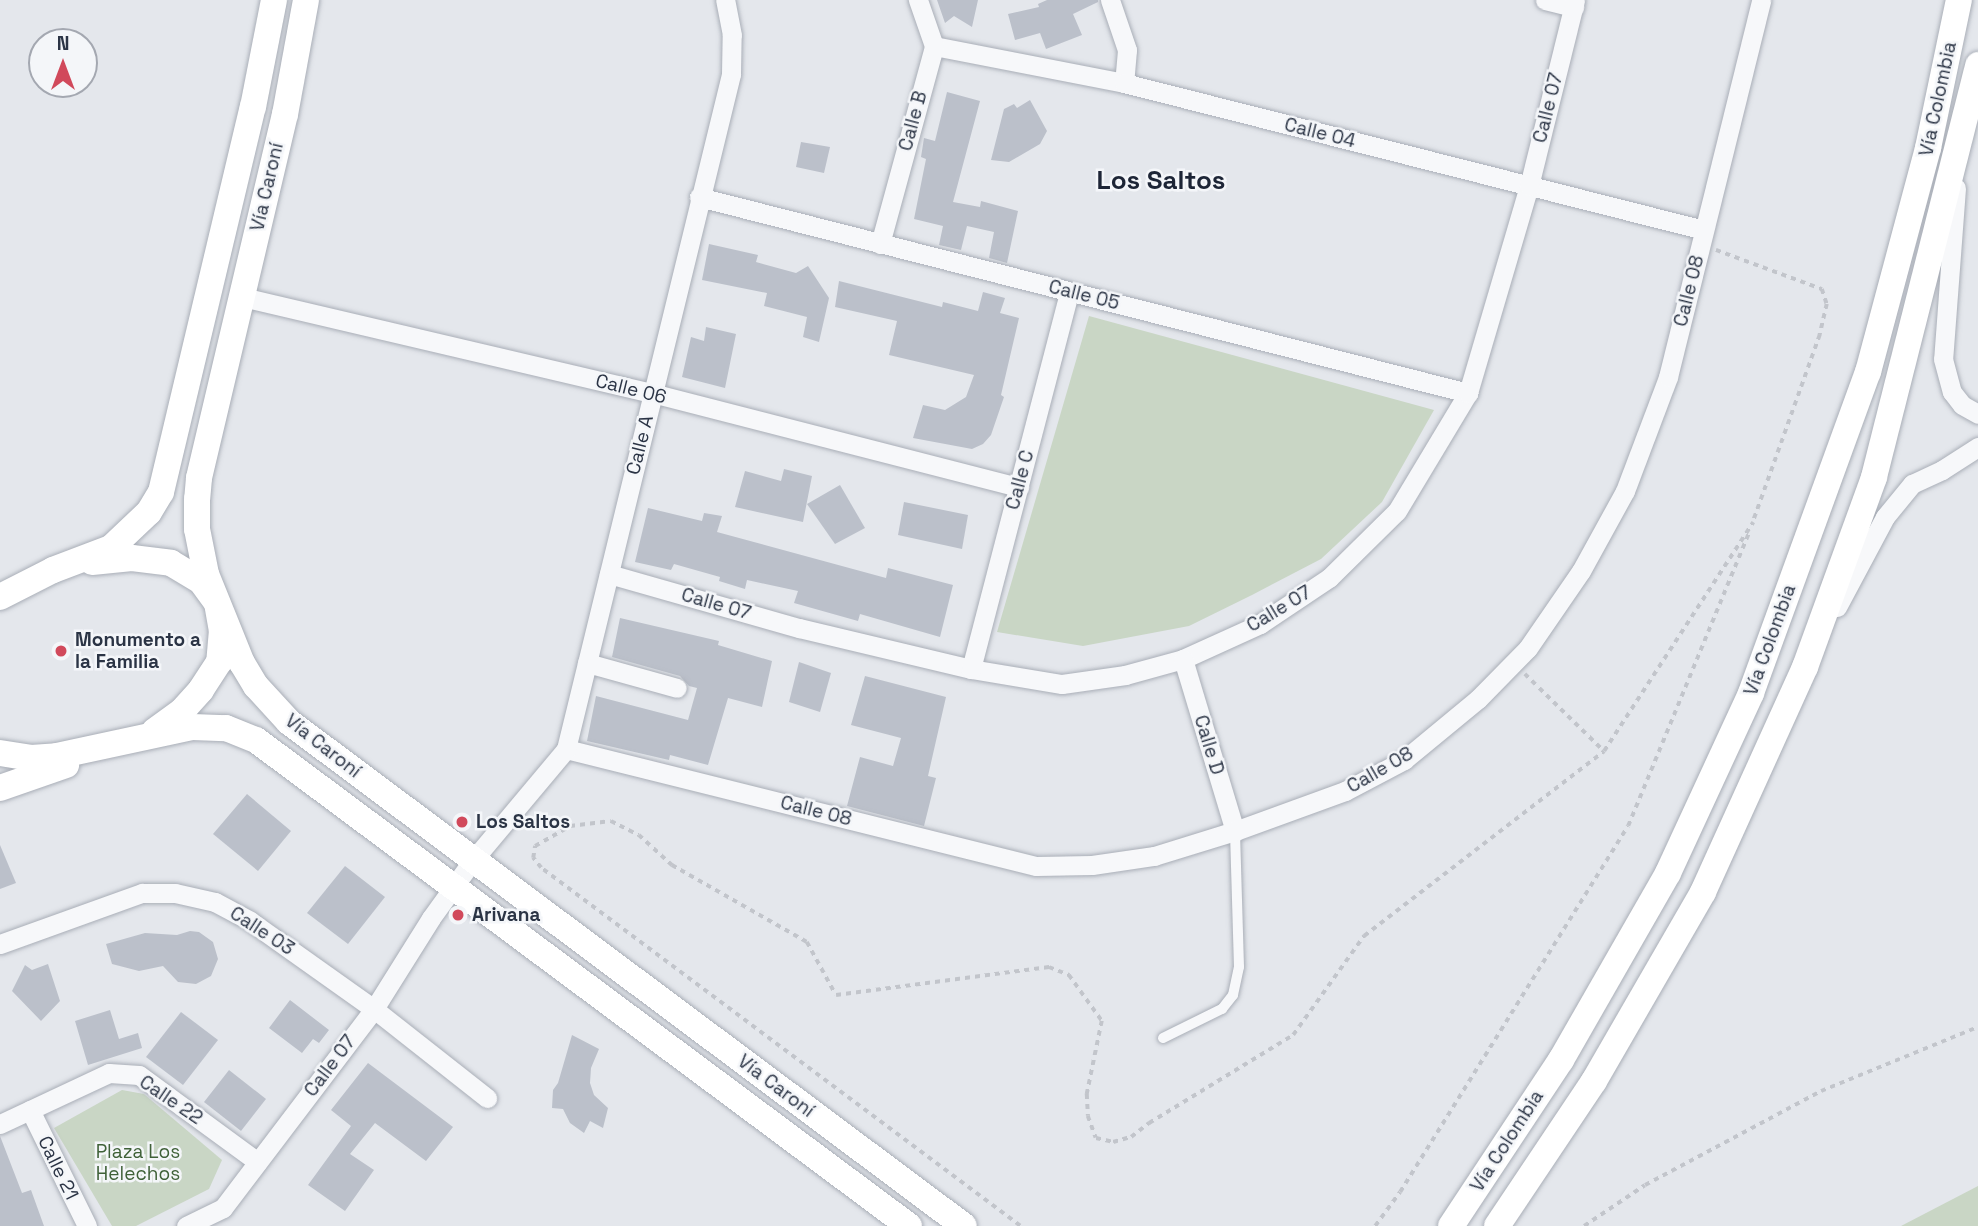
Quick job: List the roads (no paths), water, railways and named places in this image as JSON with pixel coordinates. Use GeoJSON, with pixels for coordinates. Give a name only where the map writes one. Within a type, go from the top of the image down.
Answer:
{"type":"FeatureCollection","features":[{"type":"Feature","properties":{"kind":"main road","name":"Vía Caroní"},"geometry":{"type":"LineString","coordinates":[[53,570],[111,548],[149,512],[161,492],[253,107],[274,0]]}},
{"type":"Feature","properties":{"kind":"main road","name":"Vía Caroní"},"geometry":{"type":"LineString","coordinates":[[306,0],[290,87],[199,478],[197,499],[201,553],[217,603],[242,663],[272,705],[304,734],[964,1226]]}},
{"type":"Feature","properties":{"kind":"main road","name":"Vía Colombia"},"geometry":{"type":"LineString","coordinates":[[1451,1226],[1561,1060],[1668,873],[1751,693],[1868,372],[1928,148],[1959,0]]}},
{"type":"Feature","properties":{"kind":"main road","name":"Vía Colombia"},"geometry":{"type":"LineString","coordinates":[[1497,1226],[1594,1081],[1703,892],[1805,667],[1874,477],[1958,153],[1978,65]]}},
{"type":"Feature","properties":{"kind":"main road"},"geometry":{"type":"LineString","coordinates":[[0,589],[53,570],[112,559],[151,558],[185,569],[209,590],[217,603],[222,649],[213,674],[182,710],[142,738],[0,789]]}},
{"type":"Feature","properties":{"kind":"main road"},"geometry":{"type":"LineString","coordinates":[[0,597],[53,570]]}},
{"type":"Feature","properties":{"kind":"main road","name":"Vía Caroní"},"geometry":{"type":"LineString","coordinates":[[142,738],[192,727],[241,732],[273,751],[909,1226]]}},
{"type":"Feature","properties":{"kind":"main road"},"geometry":{"type":"LineString","coordinates":[[0,753],[31,758],[57,756],[142,738]]}},
{"type":"Feature","properties":{"kind":"street","name":"Calle A"},"geometry":{"type":"LineString","coordinates":[[454,886],[472,860],[566,749],[731,74],[732,35],[724,0]]}},
{"type":"Feature","properties":{"kind":"street"},"geometry":{"type":"LineString","coordinates":[[918,0],[934,46]]}},
{"type":"Feature","properties":{"kind":"street"},"geometry":{"type":"LineString","coordinates":[[1110,0],[1127,50],[1124,83]]}},
{"type":"Feature","properties":{"kind":"street"},"geometry":{"type":"LineString","coordinates":[[1545,0],[1575,3]]}},
{"type":"Feature","properties":{"kind":"street","name":"Calle 08"},"geometry":{"type":"LineString","coordinates":[[566,749],[1036,866],[1092,865],[1154,856],[1235,831],[1345,791],[1404,760],[1478,699],[1528,648],[1581,571],[1625,491],[1668,377],[1761,0]]}},
{"type":"Feature","properties":{"kind":"street","name":"Calle 07"},"geometry":{"type":"LineString","coordinates":[[608,574],[799,628],[971,668],[1062,684],[1125,675],[1183,659],[1260,624],[1329,579],[1397,510],[1468,393],[1529,186],[1575,3]]}},
{"type":"Feature","properties":{"kind":"street","name":"Calle 04"},"geometry":{"type":"LineString","coordinates":[[934,46],[1124,83],[1529,186],[1702,237]]}},
{"type":"Feature","properties":{"kind":"street","name":"Calle B"},"geometry":{"type":"LineString","coordinates":[[880,244],[934,46]]}},
{"type":"Feature","properties":{"kind":"street"},"geometry":{"type":"LineString","coordinates":[[1958,153],[1943,359],[1952,392],[1962,405],[1978,414]]}},
{"type":"Feature","properties":{"kind":"street","name":"Calle 05"},"geometry":{"type":"LineString","coordinates":[[699,197],[1468,393]]}},
{"type":"Feature","properties":{"kind":"street","name":"Calle C"},"geometry":{"type":"LineString","coordinates":[[971,668],[1069,292]]}},
{"type":"Feature","properties":{"kind":"street","name":"Calle 06"},"geometry":{"type":"LineString","coordinates":[[242,297],[652,393],[1018,487]]}},
{"type":"Feature","properties":{"kind":"street"},"geometry":{"type":"LineString","coordinates":[[1805,667],[1885,517],[1912,484],[1942,470],[1978,447]]}},
{"type":"Feature","properties":{"kind":"street","name":"Calle D"},"geometry":{"type":"LineString","coordinates":[[1183,659],[1235,831]]}},
{"type":"Feature","properties":{"kind":"street"},"geometry":{"type":"LineString","coordinates":[[587,663],[677,688]]}},
{"type":"Feature","properties":{"kind":"street","name":"Calle 07"},"geometry":{"type":"LineString","coordinates":[[186,1226],[223,1208],[374,1009],[454,886]]}},
{"type":"Feature","properties":{"kind":"street","name":"Calle 03"},"geometry":{"type":"LineString","coordinates":[[0,944],[132,896],[175,893],[215,902],[250,921],[374,1009],[487,1098]]}},
{"type":"Feature","properties":{"kind":"street","name":"Calle 22"},"geometry":{"type":"LineString","coordinates":[[0,1124],[108,1073],[139,1075],[258,1162]]}},
{"type":"Feature","properties":{"kind":"street","name":"Calle 21"},"geometry":{"type":"LineString","coordinates":[[30,1110],[86,1226]]}},
{"type":"Feature","properties":{"kind":"lane"},"geometry":{"type":"LineString","coordinates":[[1163,1038],[1222,1009],[1233,995],[1239,967],[1235,831]]}},
{"type":"Feature","properties":{"kind":"place","name":"Monumento a la Familia"},"geometry":{"type":"Point","coordinates":[61,651]}},
{"type":"Feature","properties":{"kind":"place","name":"Los Saltos"},"geometry":{"type":"Point","coordinates":[462,822]}},
{"type":"Feature","properties":{"kind":"place","name":"Arivana"},"geometry":{"type":"Point","coordinates":[458,915]}},
{"type":"Feature","properties":{"kind":"district","name":"Los Saltos"},"geometry":{"type":"Point","coordinates":[1161,181]}},
{"type":"Feature","properties":{"kind":"park label","name":"Plaza Los Helechos"},"geometry":{"type":"Point","coordinates":[138,1163]}}]}
